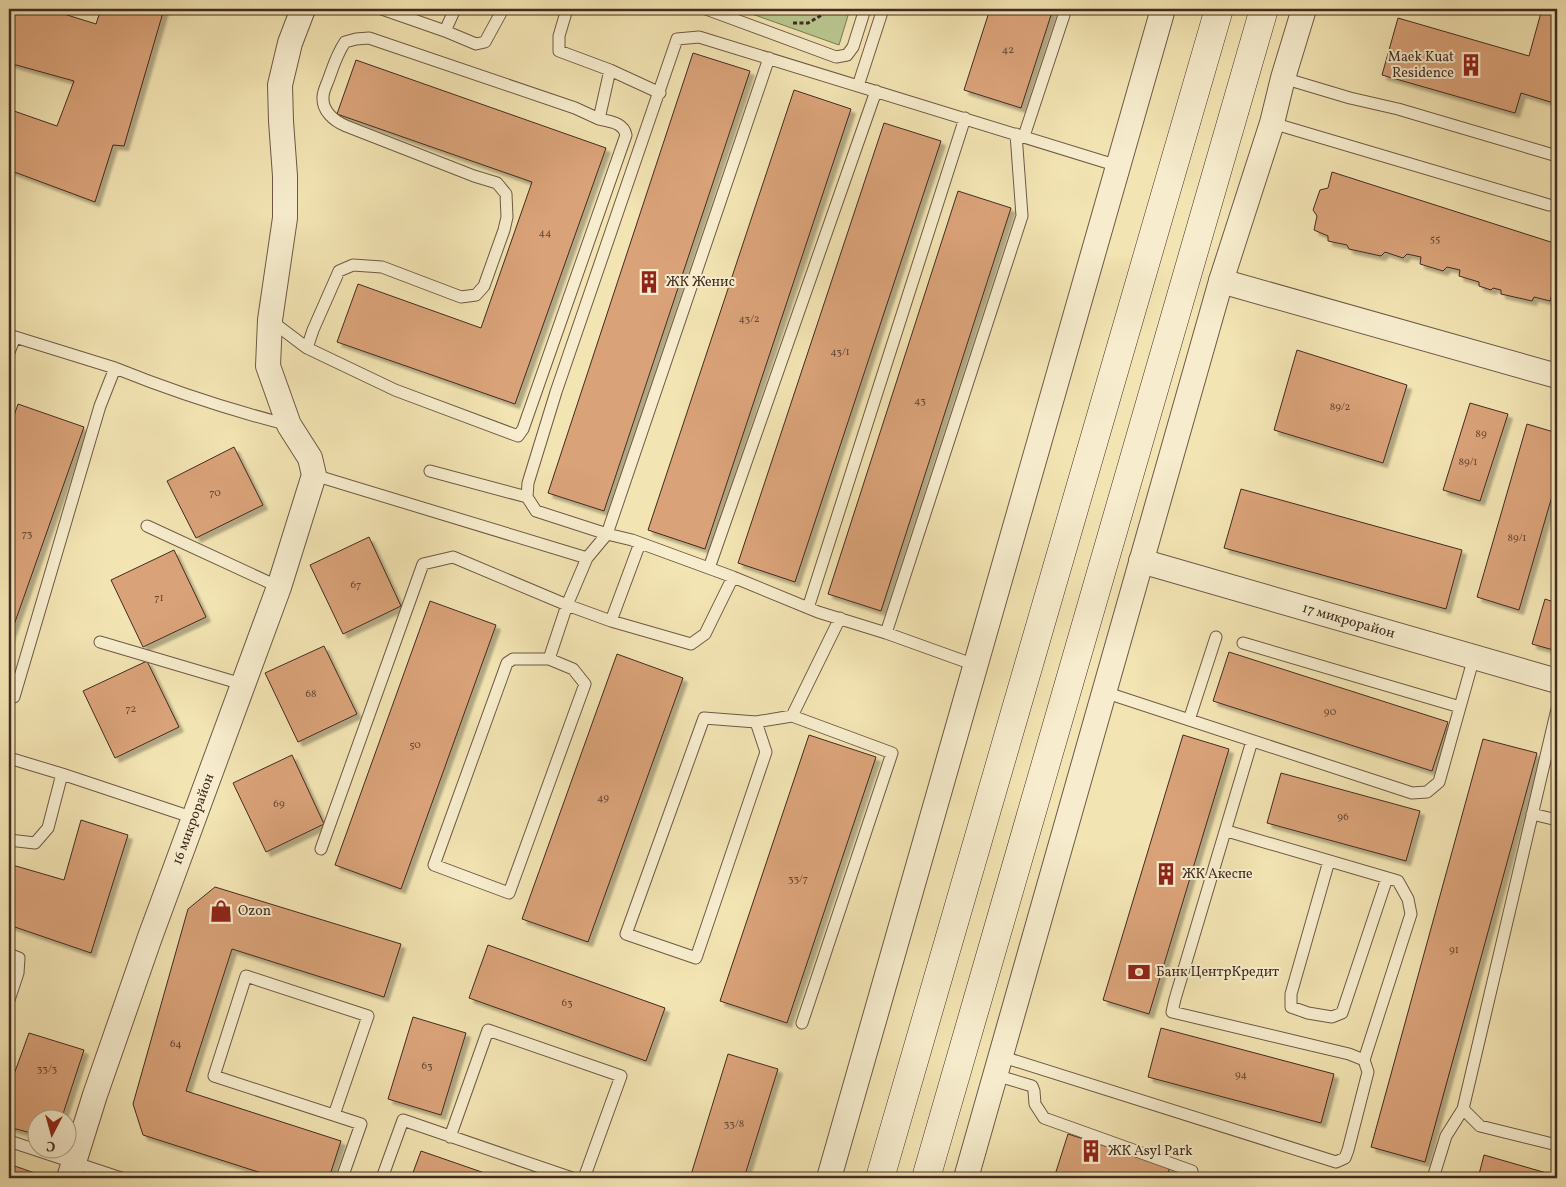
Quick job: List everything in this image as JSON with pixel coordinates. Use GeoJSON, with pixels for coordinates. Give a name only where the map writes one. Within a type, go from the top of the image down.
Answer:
{"type":"FeatureCollection","features":[{"type":"Feature","properties":{"kind":"main road"},"geometry":{"type":"LineString","coordinates":[[880,1178],[1220,9]]}},
{"type":"Feature","properties":{"kind":"main road"},"geometry":{"type":"LineString","coordinates":[[926,1178],[1264,9]]}},
{"type":"Feature","properties":{"kind":"main road"},"geometry":{"type":"LineString","coordinates":[[1026,677],[1068,688]]}},
{"type":"Feature","properties":{"kind":"street"},"geometry":{"type":"LineString","coordinates":[[303,9],[290,43],[280,85],[286,176],[285,218],[270,320],[268,366],[289,425],[310,458],[314,475]]}},
{"type":"Feature","properties":{"kind":"street"},"geometry":{"type":"LineString","coordinates":[[829,1178],[1163,9]]}},
{"type":"Feature","properties":{"kind":"street"},"geometry":{"type":"LineString","coordinates":[[966,1178],[1220,281],[1272,123],[1283,78],[1304,9]]}},
{"type":"Feature","properties":{"kind":"street"},"geometry":{"type":"LineString","coordinates":[[1220,281],[1556,371]]}},
{"type":"Feature","properties":{"kind":"street","name":"16 микрорайон"},"geometry":{"type":"LineString","coordinates":[[72,1171],[95,1095],[146,946],[279,587],[314,475]]}},
{"type":"Feature","properties":{"kind":"street","name":"17 микрорайон"},"geometry":{"type":"LineString","coordinates":[[1141,561],[1557,681]]}},
{"type":"Feature","properties":{"kind":"lane"},"geometry":{"type":"LineString","coordinates":[[382,9],[476,44],[485,42],[503,9]]}},
{"type":"Feature","properties":{"kind":"lane"},"geometry":{"type":"LineString","coordinates":[[445,31],[455,9]]}},
{"type":"Feature","properties":{"kind":"lane"},"geometry":{"type":"LineString","coordinates":[[568,9],[559,36],[559,51],[610,70],[660,93]]}},
{"type":"Feature","properties":{"kind":"lane"},"geometry":{"type":"LineString","coordinates":[[706,9],[836,57],[847,56],[853,47],[865,9]]}},
{"type":"Feature","properties":{"kind":"lane"},"geometry":{"type":"LineString","coordinates":[[858,86],[883,9]]}},
{"type":"Feature","properties":{"kind":"lane"},"geometry":{"type":"LineString","coordinates":[[886,633],[1022,216],[1020,135],[1066,9]]}},
{"type":"Feature","properties":{"kind":"lane"},"geometry":{"type":"LineString","coordinates":[[975,665],[886,633],[808,608],[733,577],[640,543],[536,511],[527,497],[528,483],[556,392],[677,39],[699,36],[1118,166]]}},
{"type":"Feature","properties":{"kind":"lane"},"geometry":{"type":"LineString","coordinates":[[270,320],[307,348],[394,390],[518,436],[523,429],[626,135],[625,129],[620,125],[599,119],[575,108],[369,38],[345,42],[336,55],[323,97],[327,113],[335,121],[346,126],[496,183],[506,194],[506,217],[504,230],[484,286],[476,295],[461,297],[382,267],[353,265],[339,271],[307,348]]}},
{"type":"Feature","properties":{"kind":"lane"},"geometry":{"type":"LineString","coordinates":[[549,659],[567,605],[587,558],[607,534],[769,58]]}},
{"type":"Feature","properties":{"kind":"lane"},"geometry":{"type":"LineString","coordinates":[[599,119],[610,70]]}},
{"type":"Feature","properties":{"kind":"lane"},"geometry":{"type":"LineString","coordinates":[[1283,78],[1350,98],[1398,109],[1557,156]]}},
{"type":"Feature","properties":{"kind":"lane"},"geometry":{"type":"LineString","coordinates":[[709,568],[876,91]]}},
{"type":"Feature","properties":{"kind":"lane"},"geometry":{"type":"LineString","coordinates":[[808,608],[964,118]]}},
{"type":"Feature","properties":{"kind":"lane"},"geometry":{"type":"LineString","coordinates":[[1272,123],[1549,205]]}},
{"type":"Feature","properties":{"kind":"lane"},"geometry":{"type":"LineString","coordinates":[[9,352],[12,336],[115,368],[172,390],[289,425]]}},
{"type":"Feature","properties":{"kind":"lane"},"geometry":{"type":"LineString","coordinates":[[14,697],[100,406],[115,368]]}},
{"type":"Feature","properties":{"kind":"lane"},"geometry":{"type":"LineString","coordinates":[[430,471],[527,497]]}},
{"type":"Feature","properties":{"kind":"lane"},"geometry":{"type":"LineString","coordinates":[[314,475],[587,558]]}},
{"type":"Feature","properties":{"kind":"lane"},"geometry":{"type":"LineString","coordinates":[[147,526],[279,587]]}},
{"type":"Feature","properties":{"kind":"lane"},"geometry":{"type":"LineString","coordinates":[[611,622],[640,543]]}},
{"type":"Feature","properties":{"kind":"lane"},"geometry":{"type":"LineString","coordinates":[[321,849],[424,564],[453,557],[611,622],[691,644],[705,634],[733,577]]}},
{"type":"Feature","properties":{"kind":"lane"},"geometry":{"type":"LineString","coordinates":[[792,716],[840,618]]}},
{"type":"Feature","properties":{"kind":"lane"},"geometry":{"type":"LineString","coordinates":[[1189,720],[1216,637]]}},
{"type":"Feature","properties":{"kind":"lane"},"geometry":{"type":"LineString","coordinates":[[100,642],[242,684]]}},
{"type":"Feature","properties":{"kind":"lane"},"geometry":{"type":"LineString","coordinates":[[1243,643],[1460,707]]}},
{"type":"Feature","properties":{"kind":"lane"},"geometry":{"type":"LineString","coordinates":[[1104,692],[1412,793],[1427,792],[1438,782],[1474,657]]}},
{"type":"Feature","properties":{"kind":"lane"},"geometry":{"type":"LineString","coordinates":[[514,659],[549,659],[572,669],[585,684],[508,893],[434,865],[507,663],[514,659]]}},
{"type":"Feature","properties":{"kind":"lane"},"geometry":{"type":"LineString","coordinates":[[1433,1178],[1446,1136],[1463,1109],[1557,710]]}},
{"type":"Feature","properties":{"kind":"lane"},"geometry":{"type":"LineString","coordinates":[[756,722],[766,752],[696,958],[626,934],[704,718],[756,722],[792,716],[892,753],[802,1024]]}},
{"type":"Feature","properties":{"kind":"lane"},"geometry":{"type":"LineString","coordinates":[[1252,741],[1172,1012],[1349,1054],[1364,1060]]}},
{"type":"Feature","properties":{"kind":"lane"},"geometry":{"type":"LineString","coordinates":[[9,758],[194,818]]}},
{"type":"Feature","properties":{"kind":"lane"},"geometry":{"type":"LineString","coordinates":[[9,840],[35,843],[48,828],[62,774]]}},
{"type":"Feature","properties":{"kind":"lane"},"geometry":{"type":"LineString","coordinates":[[1532,814],[1557,820]]}},
{"type":"Feature","properties":{"kind":"lane"},"geometry":{"type":"LineString","coordinates":[[997,1065],[1336,1162],[1345,1158],[1368,1072],[1364,1060],[1411,914],[1408,899],[1398,881],[1226,830]]}},
{"type":"Feature","properties":{"kind":"lane"},"geometry":{"type":"LineString","coordinates":[[1329,861],[1291,994],[1291,1007],[1332,1017],[1342,1014],[1386,878]]}},
{"type":"Feature","properties":{"kind":"lane"},"geometry":{"type":"LineString","coordinates":[[9,954],[19,958],[18,973],[9,1000]]}},
{"type":"Feature","properties":{"kind":"lane"},"geometry":{"type":"LineString","coordinates":[[334,1115],[368,1016],[246,976],[214,1076],[361,1124],[342,1178]]}},
{"type":"Feature","properties":{"kind":"lane"},"geometry":{"type":"LineString","coordinates":[[450,1137],[488,1030],[621,1076],[584,1178]]}},
{"type":"Feature","properties":{"kind":"lane"},"geometry":{"type":"LineString","coordinates":[[997,1065],[1032,1086],[1035,1104],[1044,1118],[1192,1171]]}},
{"type":"Feature","properties":{"kind":"lane"},"geometry":{"type":"LineString","coordinates":[[1463,1109],[1480,1126],[1557,1145]]}},
{"type":"Feature","properties":{"kind":"lane"},"geometry":{"type":"LineString","coordinates":[[382,1178],[403,1120],[572,1178]]}},
{"type":"Feature","properties":{"kind":"lane"},"geometry":{"type":"LineString","coordinates":[[9,1141],[72,1171],[121,1178]]}},
{"type":"Feature","properties":{"kind":"path"},"geometry":{"type":"LineString","coordinates":[[792,24],[808,23],[832,9]]}},
{"type":"Feature","properties":{"kind":"green space"},"geometry":{"type":"Polygon","coordinates":[[[738,9],[850,9],[839,45],[738,9]]]}},
{"type":"Feature","properties":{"kind":"building"},"geometry":{"type":"Polygon","coordinates":[[[9,9],[48,9],[96,24],[101,9],[164,9],[124,146],[113,145],[95,202],[9,170],[9,125],[14,111],[57,126],[74,81],[9,63],[9,9]]]}},
{"type":"Feature","properties":{"kind":"building"},"geometry":{"type":"Polygon","coordinates":[[[990,9],[1053,9],[1021,108],[964,90],[990,9]]]}},
{"type":"Feature","properties":{"kind":"building","name":"Maek Kuat Residence"},"geometry":{"type":"Polygon","coordinates":[[[1542,9],[1557,9],[1557,104],[1521,93],[1515,113],[1382,75],[1398,18],[1529,56],[1542,9]]]}},
{"type":"Feature","properties":{"kind":"building","name":"ЖК Женис"},"geometry":{"type":"Polygon","coordinates":[[[693,53],[750,71],[604,511],[548,493],[693,53]]]}},
{"type":"Feature","properties":{"kind":"building"},"geometry":{"type":"Polygon","coordinates":[[[356,60],[606,148],[515,404],[337,342],[358,284],[481,328],[532,182],[337,114],[356,60]]]}},
{"type":"Feature","properties":{"kind":"building","name":"ЖК Женис"},"geometry":{"type":"Polygon","coordinates":[[[794,90],[851,109],[705,549],[648,530],[794,90]]]}},
{"type":"Feature","properties":{"kind":"building"},"geometry":{"type":"Polygon","coordinates":[[[884,123],[941,141],[795,582],[738,563],[884,123]]]}},
{"type":"Feature","properties":{"kind":"building"},"geometry":{"type":"Polygon","coordinates":[[[1332,172],[1557,244],[1557,279],[1550,301],[1534,297],[1532,301],[1501,294],[1501,290],[1493,288],[1491,290],[1479,286],[1479,282],[1459,276],[1460,270],[1447,267],[1443,271],[1420,264],[1421,257],[1407,254],[1403,258],[1385,252],[1381,256],[1349,249],[1347,245],[1328,241],[1328,236],[1314,230],[1317,216],[1313,210],[1320,190],[1328,188],[1332,172]]]}},
{"type":"Feature","properties":{"kind":"building"},"geometry":{"type":"Polygon","coordinates":[[[958,191],[1011,208],[881,611],[828,594],[958,191]]]}},
{"type":"Feature","properties":{"kind":"building"},"geometry":{"type":"Polygon","coordinates":[[[1297,350],[1407,385],[1383,463],[1274,430],[1297,350]]]}},
{"type":"Feature","properties":{"kind":"building"},"geometry":{"type":"Polygon","coordinates":[[[1470,403],[1508,414],[1480,501],[1443,490],[1470,403]]]}},
{"type":"Feature","properties":{"kind":"building"},"geometry":{"type":"Polygon","coordinates":[[[18,404],[84,427],[9,639],[9,430],[18,404]]]}},
{"type":"Feature","properties":{"kind":"building"},"geometry":{"type":"Polygon","coordinates":[[[1527,424],[1557,433],[1557,479],[1519,610],[1477,597],[1527,424]]]}},
{"type":"Feature","properties":{"kind":"building"},"geometry":{"type":"Polygon","coordinates":[[[234,447],[263,505],[196,538],[167,481],[234,447]]]}},
{"type":"Feature","properties":{"kind":"building"},"geometry":{"type":"Polygon","coordinates":[[[1241,489],[1462,550],[1446,609],[1224,548],[1241,489]]]}},
{"type":"Feature","properties":{"kind":"building"},"geometry":{"type":"Polygon","coordinates":[[[369,537],[401,606],[343,634],[310,565],[369,537]]]}},
{"type":"Feature","properties":{"kind":"building"},"geometry":{"type":"Polygon","coordinates":[[[174,550],[206,617],[143,647],[111,580],[174,550]]]}},
{"type":"Feature","properties":{"kind":"building"},"geometry":{"type":"Polygon","coordinates":[[[1545,599],[1557,603],[1557,651],[1532,644],[1545,599]]]}},
{"type":"Feature","properties":{"kind":"building"},"geometry":{"type":"Polygon","coordinates":[[[430,601],[496,625],[401,889],[335,865],[430,601]]]}},
{"type":"Feature","properties":{"kind":"building"},"geometry":{"type":"Polygon","coordinates":[[[324,646],[357,714],[298,742],[265,673],[324,646]]]}},
{"type":"Feature","properties":{"kind":"building"},"geometry":{"type":"Polygon","coordinates":[[[1229,652],[1448,722],[1432,771],[1213,701],[1229,652]]]}},
{"type":"Feature","properties":{"kind":"building"},"geometry":{"type":"Polygon","coordinates":[[[617,654],[683,678],[588,942],[522,919],[617,654]]]}},
{"type":"Feature","properties":{"kind":"building"},"geometry":{"type":"Polygon","coordinates":[[[147,661],[179,727],[115,758],[83,691],[147,661]]]}},
{"type":"Feature","properties":{"kind":"building"},"geometry":{"type":"Polygon","coordinates":[[[809,735],[876,757],[787,1023],[720,1001],[809,735]]]}},
{"type":"Feature","properties":{"kind":"building","name":"ЖК Акеспе"},"geometry":{"type":"Polygon","coordinates":[[[1183,735],[1229,749],[1149,1014],[1103,1000],[1183,735]]]}},
{"type":"Feature","properties":{"kind":"building"},"geometry":{"type":"Polygon","coordinates":[[[1483,739],[1537,753],[1425,1162],[1371,1147],[1483,739]]]}},
{"type":"Feature","properties":{"kind":"building"},"geometry":{"type":"Polygon","coordinates":[[[292,755],[324,824],[266,852],[233,783],[292,755]]]}},
{"type":"Feature","properties":{"kind":"building"},"geometry":{"type":"Polygon","coordinates":[[[1281,773],[1420,811],[1406,861],[1267,823],[1281,773]]]}},
{"type":"Feature","properties":{"kind":"building"},"geometry":{"type":"Polygon","coordinates":[[[81,820],[128,835],[91,953],[9,925],[9,864],[64,880],[81,820]]]}},
{"type":"Feature","properties":{"kind":"building"},"geometry":{"type":"Polygon","coordinates":[[[215,887],[401,944],[384,997],[232,949],[186,1091],[341,1141],[329,1178],[277,1178],[143,1135],[133,1104],[188,909],[215,887]]]}},
{"type":"Feature","properties":{"kind":"building"},"geometry":{"type":"Polygon","coordinates":[[[488,945],[665,1008],[646,1061],[469,998],[488,945]]]}},
{"type":"Feature","properties":{"kind":"building"},"geometry":{"type":"Polygon","coordinates":[[[413,1017],[466,1033],[441,1115],[388,1099],[413,1017]]]}},
{"type":"Feature","properties":{"kind":"building"},"geometry":{"type":"Polygon","coordinates":[[[1161,1028],[1334,1074],[1321,1123],[1148,1077],[1161,1028]]]}},
{"type":"Feature","properties":{"kind":"building"},"geometry":{"type":"Polygon","coordinates":[[[29,1033],[84,1050],[64,1110],[28,1110],[28,1132],[9,1127],[9,1088],[29,1033]]]}},
{"type":"Feature","properties":{"kind":"building"},"geometry":{"type":"Polygon","coordinates":[[[728,1054],[778,1069],[744,1178],[690,1178],[728,1054]]]}},
{"type":"Feature","properties":{"kind":"building","name":"ЖК Asyl Park"},"geometry":{"type":"Polygon","coordinates":[[[1068,1134],[1170,1167],[1166,1178],[1054,1178],[1068,1134]]]}},
{"type":"Feature","properties":{"kind":"building"},"geometry":{"type":"Polygon","coordinates":[[[421,1151],[499,1178],[411,1178],[421,1151]]]}},
{"type":"Feature","properties":{"kind":"building"},"geometry":{"type":"Polygon","coordinates":[[[1484,1155],[1557,1176],[1557,1178],[1478,1178],[1484,1155]]]}},
{"type":"Feature","properties":{"kind":"building"},"geometry":{"type":"Polygon","coordinates":[[[9,1164],[49,1178],[9,1178],[9,1164]]]}},
{"type":"Feature","properties":{"kind":"place","name":"Maek Kuat Residence"},"geometry":{"type":"Point","coordinates":[1471,65]}},
{"type":"Feature","properties":{"kind":"place","name":"ЖК Женис"},"geometry":{"type":"Point","coordinates":[649,282]}},
{"type":"Feature","properties":{"kind":"place","name":"ЖК Акеспе"},"geometry":{"type":"Point","coordinates":[1166,874]}},
{"type":"Feature","properties":{"kind":"place","name":"Ozon"},"geometry":{"type":"Point","coordinates":[221,911]}},
{"type":"Feature","properties":{"kind":"place","name":"Банк ЦентрКредит"},"geometry":{"type":"Point","coordinates":[1139,972]}},
{"type":"Feature","properties":{"kind":"place","name":"ЖК Asyl Park"},"geometry":{"type":"Point","coordinates":[1091,1151]}}]}
